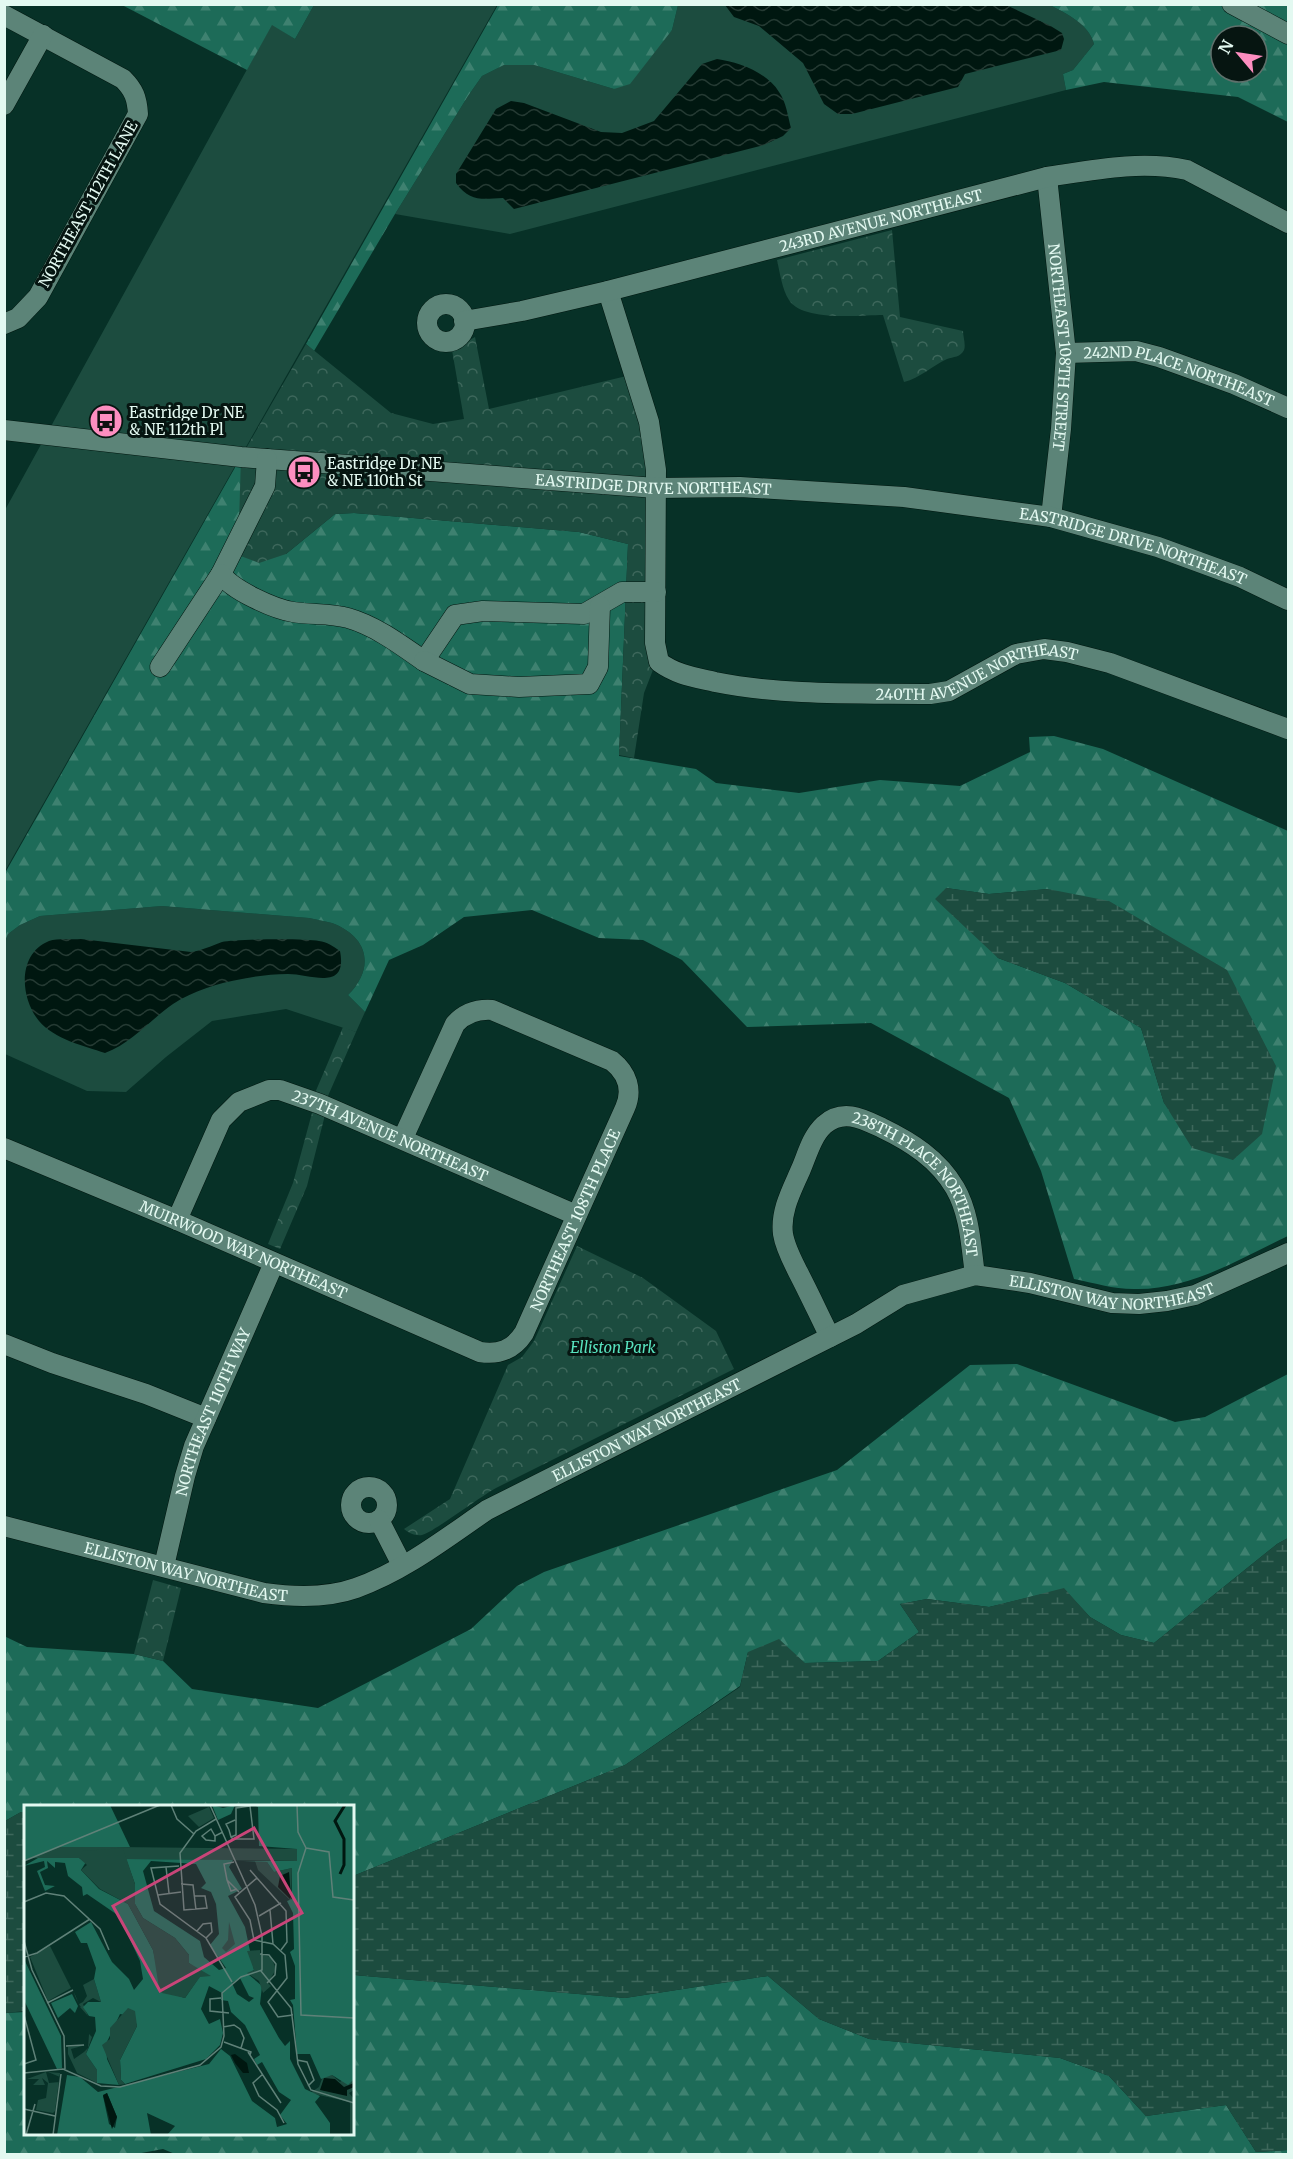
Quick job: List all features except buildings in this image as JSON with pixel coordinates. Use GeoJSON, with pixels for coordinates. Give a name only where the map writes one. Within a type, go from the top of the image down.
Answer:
{"type":"FeatureCollection","features":[{"type":"Feature","properties":{"kind":"street"},"geometry":{"type":"LineString","coordinates":[[1233,4],[1288,34]]}},
{"type":"Feature","properties":{"kind":"street"},"geometry":{"type":"LineString","coordinates":[[4,15],[43,35],[4,105]]}},
{"type":"Feature","properties":{"kind":"street","name":"NORTHEAST 112TH LANE"},"geometry":{"type":"LineString","coordinates":[[4,324],[18,318],[38,297],[138,114],[133,88],[123,79],[43,35]]}},
{"type":"Feature","properties":{"kind":"street","name":"243RD AVENUE NORTHEAST"},"geometry":{"type":"LineString","coordinates":[[464,321],[522,311],[608,291],[1047,177],[1125,167],[1169,167],[1187,170],[1288,223]]}},
{"type":"Feature","properties":{"kind":"street","name":"NORTHEAST 108TH STREET"},"geometry":{"type":"LineString","coordinates":[[1047,177],[1066,353],[1061,429],[1051,517]]}},
{"type":"Feature","properties":{"kind":"street"},"geometry":{"type":"LineString","coordinates":[[424,661],[455,615],[483,611],[584,614],[622,592],[656,592],[656,488],[649,423],[608,291]]}},
{"type":"Feature","properties":{"kind":"street","name":"242ND PLACE NORTHEAST"},"geometry":{"type":"LineString","coordinates":[[1066,353],[1136,351],[1233,384],[1288,408]]}},
{"type":"Feature","properties":{"kind":"street","name":"EASTRIDGE DRIVE NORTHEAST"},"geometry":{"type":"LineString","coordinates":[[4,430],[267,459],[656,488],[740,486],[904,497],[1051,517],[1158,547],[1240,577],[1288,600]]}},
{"type":"Feature","properties":{"kind":"street"},"geometry":{"type":"LineString","coordinates":[[160,667],[221,574],[265,486],[267,459]]}},
{"type":"Feature","properties":{"kind":"street"},"geometry":{"type":"LineString","coordinates":[[221,574],[227,582],[263,602],[291,612],[348,618],[383,634],[424,661],[470,684],[519,687],[589,684],[598,668],[600,606]]}},
{"type":"Feature","properties":{"kind":"street","name":"240TH AVENUE NORTHEAST"},"geometry":{"type":"LineString","coordinates":[[656,592],[655,643],[659,662],[673,672],[686,676],[780,692],[930,694],[949,691],[1016,654],[1044,649],[1067,652],[1110,663],[1288,729]]}},
{"type":"Feature","properties":{"kind":"street","name":"NORTHEAST 108TH PLACE"},"geometry":{"type":"LineString","coordinates":[[403,1138],[455,1024],[470,1013],[492,1010],[612,1061],[626,1076],[629,1090],[628,1101],[520,1339],[512,1347],[502,1352],[480,1352]]}},
{"type":"Feature","properties":{"kind":"street","name":"237TH AVENUE NORTHEAST"},"geometry":{"type":"LineString","coordinates":[[177,1220],[221,1120],[239,1102],[269,1090],[290,1092],[403,1138],[576,1215]]}},
{"type":"Feature","properties":{"kind":"street","name":"238TH PLACE NORTHEAST"},"geometry":{"type":"LineString","coordinates":[[830,1337],[785,1244],[782,1222],[787,1200],[814,1138],[822,1126],[833,1119],[846,1116],[859,1117],[915,1145],[938,1165],[955,1188],[968,1220],[975,1275]]}},
{"type":"Feature","properties":{"kind":"street","name":"MUIRWOOD WAY NORTHEAST"},"geometry":{"type":"LineString","coordinates":[[4,1148],[177,1220],[480,1352]]}},
{"type":"Feature","properties":{"kind":"street","name":"ELLISTON WAY NORTHEAST"},"geometry":{"type":"LineString","coordinates":[[4,1526],[264,1593],[297,1596],[355,1589],[402,1565],[487,1510],[856,1324],[903,1295],[975,1275],[1030,1283],[1112,1303],[1139,1304],[1167,1301],[1195,1295],[1288,1253]]}},
{"type":"Feature","properties":{"kind":"street","name":"NORTHEAST 110TH WAY"},"geometry":{"type":"LineString","coordinates":[[164,1566],[185,1476],[206,1418],[274,1263]]}},
{"type":"Feature","properties":{"kind":"street"},"geometry":{"type":"LineString","coordinates":[[4,1344],[206,1418]]}},
{"type":"Feature","properties":{"kind":"street"},"geometry":{"type":"LineString","coordinates":[[379,1520],[402,1565]]}},
{"type":"Feature","properties":{"kind":"green space"},"geometry":{"type":"Polygon","coordinates":[[[122,5],[314,5],[295,39],[272,25],[247,70],[122,5]]]}},
{"type":"Feature","properties":{"kind":"green space"},"geometry":{"type":"Polygon","coordinates":[[[314,5],[497,5],[5,871],[5,510],[272,24],[295,39],[314,5]]]}},
{"type":"Feature","properties":{"kind":"green space"},"geometry":{"type":"Polygon","coordinates":[[[498,5],[678,5],[672,30],[630,84],[614,89],[534,65],[504,65],[482,76],[395,214],[314,351],[306,344],[498,5]]]}},
{"type":"Feature","properties":{"kind":"green space"},"geometry":{"type":"Polygon","coordinates":[[[678,5],[1050,5],[1082,25],[1094,44],[1073,70],[1063,74],[1066,90],[510,234],[395,214],[482,76],[504,65],[534,65],[614,89],[672,30],[678,5]]]}},
{"type":"Feature","properties":{"kind":"green space"},"geometry":{"type":"Polygon","coordinates":[[[1050,5],[1288,5],[1288,122],[1238,97],[1104,82],[1066,90],[1063,74],[1073,70],[1094,44],[1082,25],[1050,5]]]}},
{"type":"Feature","properties":{"kind":"green space"},"geometry":{"type":"Polygon","coordinates":[[[892,230],[900,317],[963,331],[965,343],[963,352],[959,355],[904,382],[883,315],[833,316],[806,312],[796,307],[789,300],[785,291],[777,260],[892,230]]]}},
{"type":"Feature","properties":{"kind":"green space"},"geometry":{"type":"Polygon","coordinates":[[[475,337],[489,409],[635,374],[649,422],[658,657],[644,693],[634,758],[619,755],[628,544],[579,532],[354,513],[335,514],[286,554],[259,563],[238,555],[241,457],[306,344],[391,413],[433,424],[464,419],[452,350],[475,337]]]}},
{"type":"Feature","properties":{"kind":"green space"},"geometry":{"type":"Polygon","coordinates":[[[241,457],[286,554],[335,514],[354,513],[579,532],[628,544],[619,756],[696,769],[716,783],[799,793],[880,780],[960,786],[1030,752],[1029,737],[1054,736],[1103,749],[1288,831],[1288,1236],[1216,1271],[1178,1284],[1158,1288],[1130,1289],[1074,1279],[1041,1171],[1009,1098],[871,1023],[747,1027],[682,960],[643,940],[599,938],[532,910],[464,917],[423,945],[389,960],[365,1012],[348,995],[357,985],[362,974],[365,964],[364,954],[354,936],[332,923],[309,918],[162,906],[40,916],[20,925],[8,934],[5,941],[5,873],[241,457]],[[946,888],[998,958],[1065,983],[1141,1028],[1164,1103],[1233,1160],[1048,889],[989,894],[946,888]]]}},
{"type":"Feature","properties":{"kind":"green space"},"geometry":{"type":"Polygon","coordinates":[[[946,888],[989,894],[1048,889],[1109,901],[1227,970],[1276,1066],[1262,1134],[1233,1160],[1192,1148],[1164,1103],[1141,1028],[1065,983],[998,958],[935,899],[946,888]]]}},
{"type":"Feature","properties":{"kind":"green space"},"geometry":{"type":"Polygon","coordinates":[[[162,906],[309,918],[332,923],[344,929],[354,936],[364,954],[365,964],[362,974],[357,985],[348,995],[365,1012],[356,1032],[286,1009],[212,1021],[126,1092],[87,1091],[5,1054],[5,941],[8,934],[20,925],[40,916],[162,906]]]}},
{"type":"Feature","properties":{"kind":"green space"},"geometry":{"type":"Polygon","coordinates":[[[343,1027],[356,1032],[324,1105],[327,1107],[307,1186],[280,1249],[268,1244],[293,1183],[315,1102],[312,1100],[343,1027]]]}},
{"type":"Feature","properties":{"kind":"green space","name":"Elliston Park"},"geometry":{"type":"Polygon","coordinates":[[[577,1246],[643,1278],[716,1331],[734,1369],[496,1488],[427,1533],[415,1535],[408,1532],[404,1529],[450,1499],[508,1365],[522,1357],[534,1341],[577,1246]]]}},
{"type":"Feature","properties":{"kind":"green space"},"geometry":{"type":"Polygon","coordinates":[[[1017,1364],[1175,1422],[1205,1417],[1288,1374],[1288,1538],[1277,1544],[1154,1643],[1121,1635],[1090,1617],[1064,1589],[989,1607],[927,1599],[900,1604],[919,1632],[878,1661],[805,1663],[748,1652],[740,1686],[625,1765],[354,1876],[354,1805],[24,1805],[24,1812],[5,1821],[4,1636],[27,1647],[134,1654],[163,1661],[192,1689],[318,1708],[471,1629],[517,1586],[544,1572],[837,1470],[970,1365],[1017,1364]]]}},
{"type":"Feature","properties":{"kind":"green space"},"geometry":{"type":"Polygon","coordinates":[[[1288,1538],[1288,2150],[1256,2152],[1226,2105],[1146,2116],[1109,2076],[1060,2058],[869,2039],[819,2019],[768,1976],[625,1998],[354,1975],[354,1876],[625,1765],[740,1687],[748,1652],[779,1639],[805,1663],[878,1661],[919,1632],[900,1604],[927,1599],[989,1607],[1064,1588],[1090,1617],[1121,1635],[1154,1643],[1277,1544],[1288,1538]]]}},
{"type":"Feature","properties":{"kind":"green space"},"geometry":{"type":"Polygon","coordinates":[[[153,1580],[181,1588],[163,1661],[134,1654],[153,1580]]]}},
{"type":"Feature","properties":{"kind":"green space"},"geometry":{"type":"Polygon","coordinates":[[[24,1812],[24,2011],[5,2013],[5,1821],[24,1812]]]}},
{"type":"Feature","properties":{"kind":"green space"},"geometry":{"type":"Polygon","coordinates":[[[354,1975],[625,1998],[768,1976],[819,2019],[869,2039],[1060,2058],[1109,2076],[1146,2116],[1226,2105],[1256,2152],[1288,2150],[1288,2154],[175,2154],[163,2149],[136,2154],[5,2154],[4,2013],[24,2012],[24,2135],[354,2135],[354,1975]]]}},
{"type":"Feature","properties":{"kind":"water"},"geometry":{"type":"Polygon","coordinates":[[[725,5],[1006,5],[1049,25],[1062,33],[1064,39],[1061,50],[965,74],[958,87],[852,114],[838,114],[824,104],[803,63],[759,26],[734,17],[725,5]]]}},
{"type":"Feature","properties":{"kind":"water"},"geometry":{"type":"Polygon","coordinates":[[[717,59],[751,69],[774,85],[783,100],[791,128],[783,136],[764,145],[514,209],[503,198],[482,199],[466,194],[456,183],[456,174],[496,109],[511,101],[524,103],[601,132],[622,133],[654,121],[702,64],[717,59]]]}},
{"type":"Feature","properties":{"kind":"water"},"geometry":{"type":"Polygon","coordinates":[[[81,939],[191,952],[229,941],[311,940],[327,943],[340,951],[341,964],[338,972],[325,978],[288,974],[270,975],[206,988],[173,1004],[124,1043],[105,1053],[70,1041],[45,1027],[33,1011],[25,989],[27,966],[31,956],[39,947],[53,940],[81,939]]]}},
{"type":"Feature","properties":{"kind":"place","name":"Eastridge Dr NE & NE 112th Pl"},"geometry":{"type":"Point","coordinates":[106,421]}},
{"type":"Feature","properties":{"kind":"place","name":"Eastridge Dr NE & NE 110th St"},"geometry":{"type":"Point","coordinates":[304,472]}}]}
